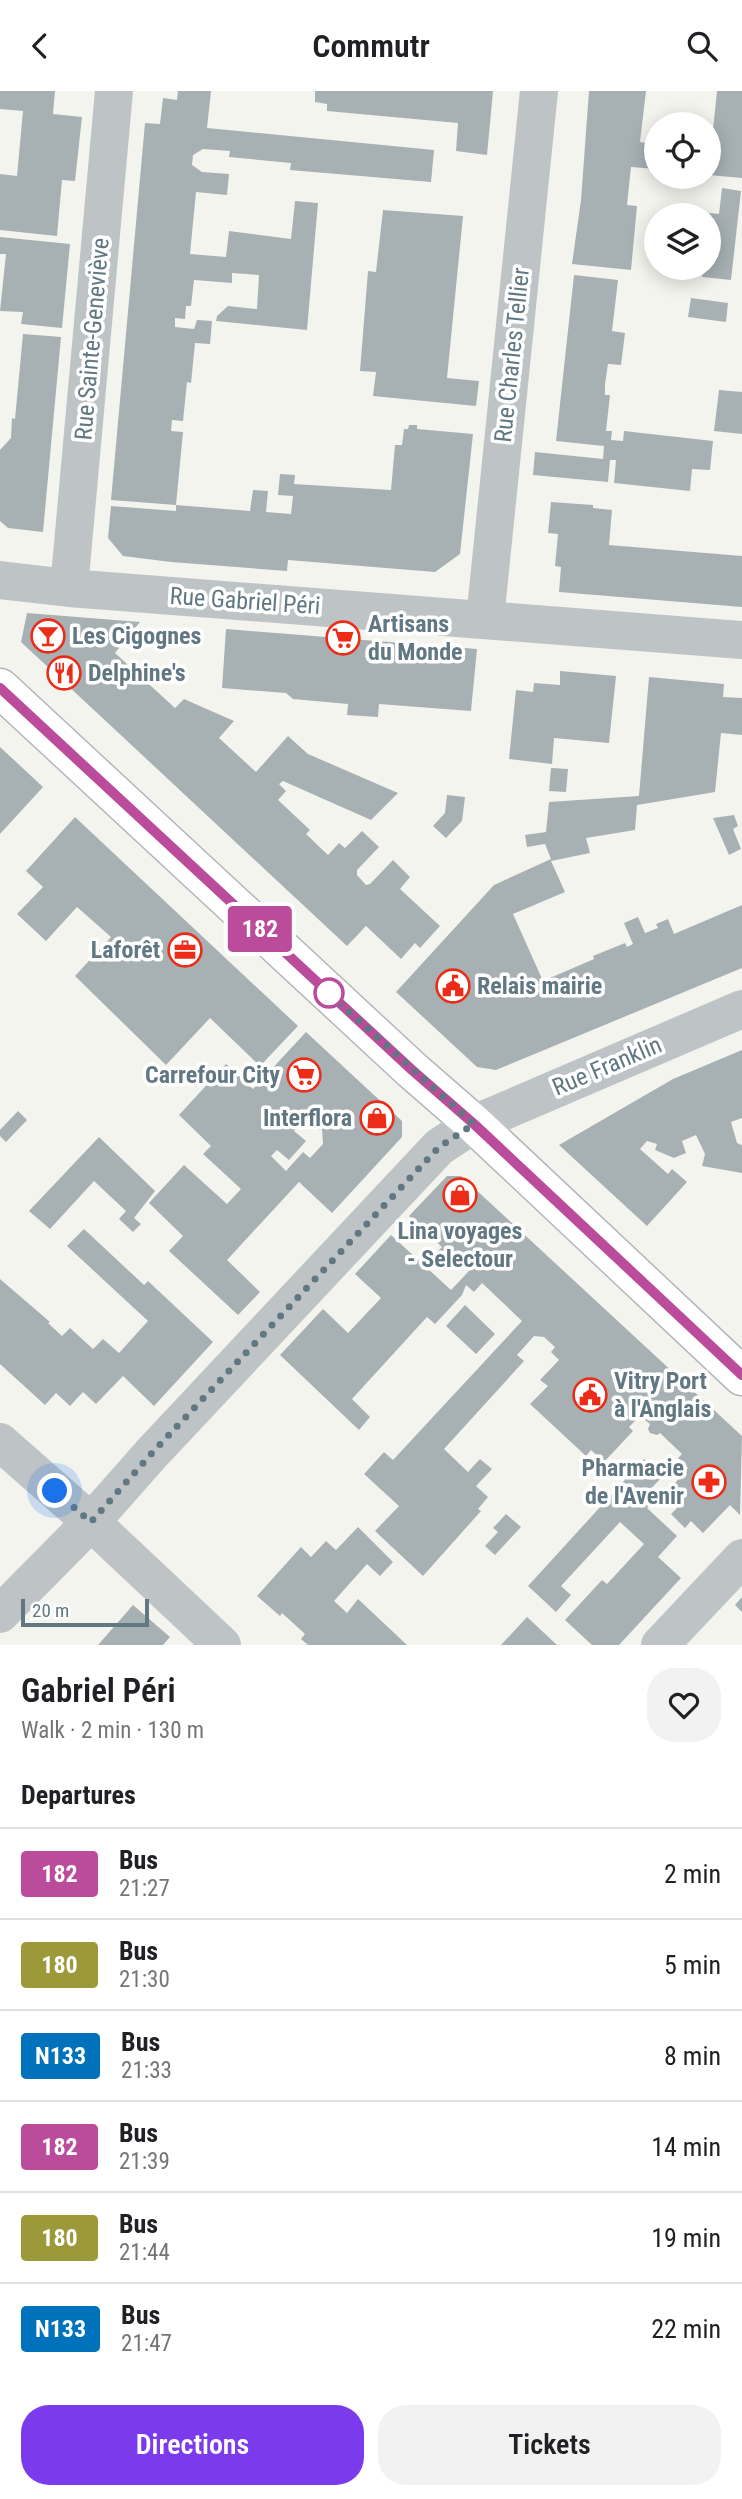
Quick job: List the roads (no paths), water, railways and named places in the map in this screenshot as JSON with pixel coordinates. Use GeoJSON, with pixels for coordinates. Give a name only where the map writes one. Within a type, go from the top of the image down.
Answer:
{"type":"FeatureCollection","features":[{"type":"Feature","properties":{"kind":"main road"},"geometry":{"type":"LineString","coordinates":[[0,688],[412,1070],[474,1124],[742,1375]]}},
{"type":"Feature","properties":{"kind":"street","name":"Rue Sainte-Geneviève"},"geometry":{"type":"LineString","coordinates":[[69,588],[114,91]]}},
{"type":"Feature","properties":{"kind":"street","name":"Rue Charles Tellier"},"geometry":{"type":"LineString","coordinates":[[485,619],[538,91]]}},
{"type":"Feature","properties":{"kind":"street","name":"Rue Gabriel Péri"},"geometry":{"type":"LineString","coordinates":[[0,580],[69,588],[742,640]]}},
{"type":"Feature","properties":{"kind":"street","name":"Rue Franklin"},"geometry":{"type":"LineString","coordinates":[[0,1614],[91,1522],[152,1453],[439,1147],[474,1124],[742,1009]]}},
{"type":"Feature","properties":{"kind":"street"},"geometry":{"type":"LineString","coordinates":[[0,1442],[91,1522],[222,1645]]}},
{"type":"Feature","properties":{"kind":"street"},"geometry":{"type":"LineString","coordinates":[[660,1645],[742,1558]]}},
{"type":"Feature","properties":{"kind":"place","name":"Les Cigognes"},"geometry":{"type":"Point","coordinates":[48,636]}},
{"type":"Feature","properties":{"kind":"place","name":"Artisans du Monde"},"geometry":{"type":"Point","coordinates":[343,638]}},
{"type":"Feature","properties":{"kind":"place","name":"Delphine's"},"geometry":{"type":"Point","coordinates":[64,673]}},
{"type":"Feature","properties":{"kind":"place","name":"Laforêt"},"geometry":{"type":"Point","coordinates":[185,950]}},
{"type":"Feature","properties":{"kind":"place","name":"Relais mairie"},"geometry":{"type":"Point","coordinates":[453,986]}},
{"type":"Feature","properties":{"kind":"place","name":"Carrefour City"},"geometry":{"type":"Point","coordinates":[304,1075]}},
{"type":"Feature","properties":{"kind":"place","name":"Interflora"},"geometry":{"type":"Point","coordinates":[377,1118]}},
{"type":"Feature","properties":{"kind":"place","name":"Lina voyages - Selectour"},"geometry":{"type":"Point","coordinates":[460,1195]}},
{"type":"Feature","properties":{"kind":"place","name":"Vitry Port à l'Anglais"},"geometry":{"type":"Point","coordinates":[590,1395]}},
{"type":"Feature","properties":{"kind":"place","name":"Pharmacie de l'Avenir"},"geometry":{"type":"Point","coordinates":[709,1482]}}]}
